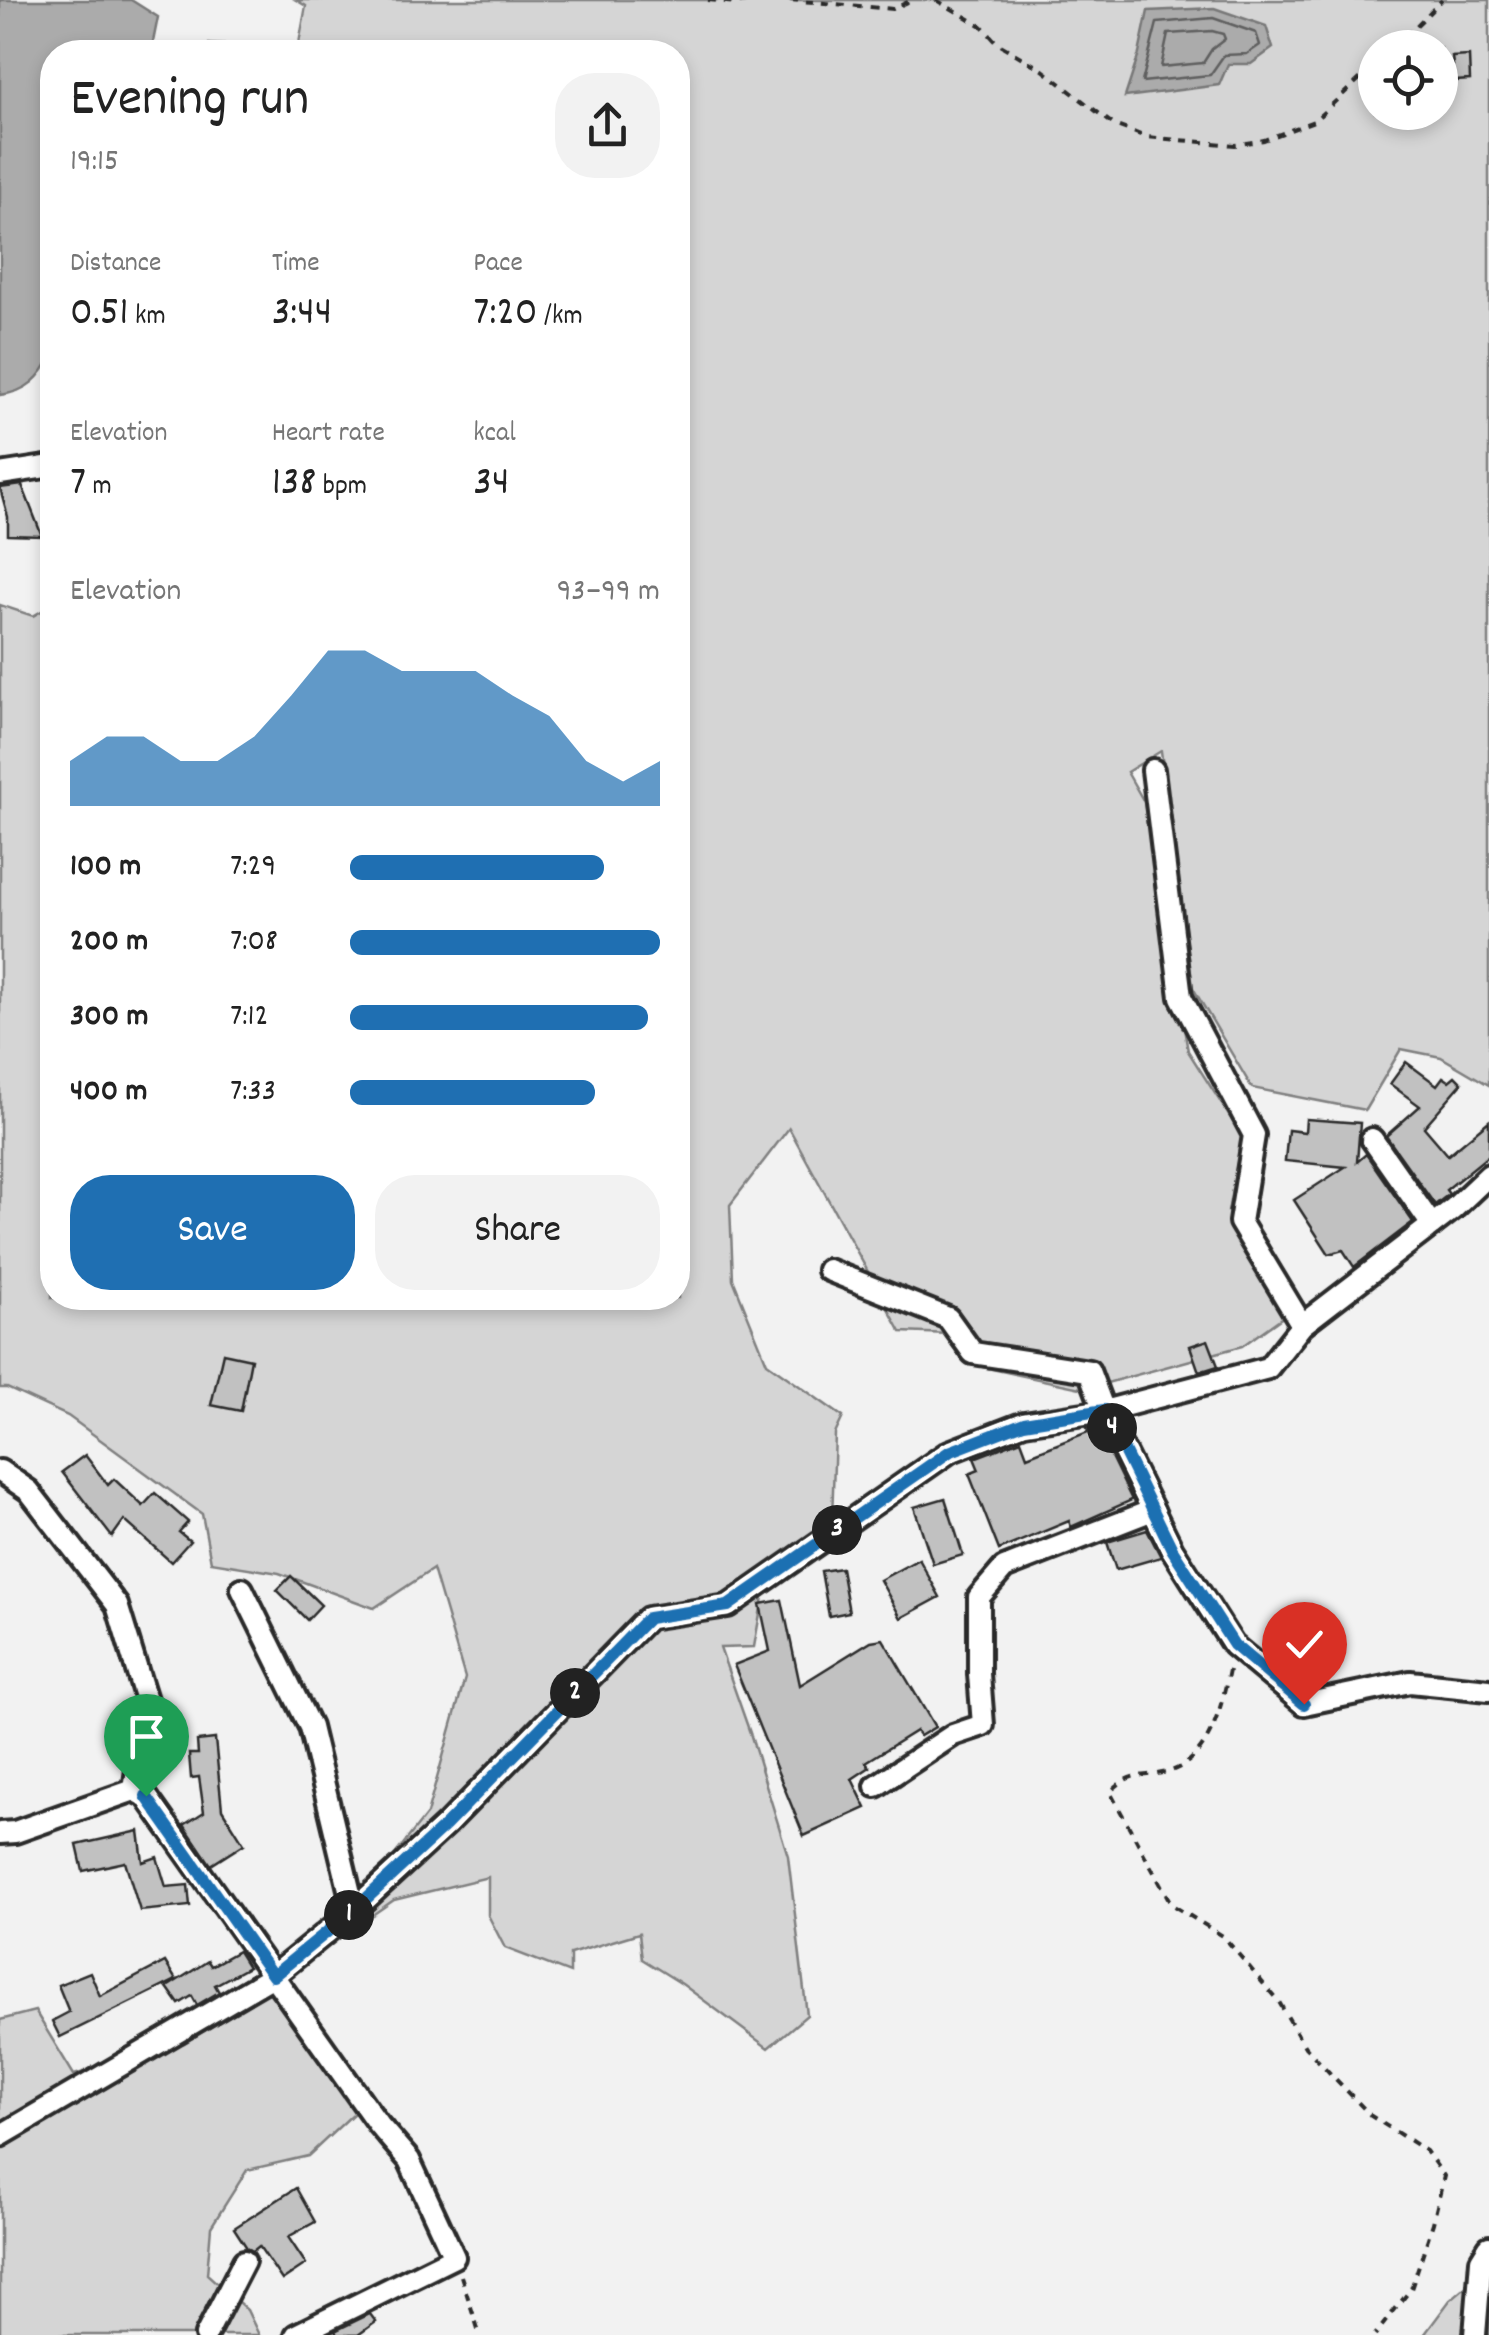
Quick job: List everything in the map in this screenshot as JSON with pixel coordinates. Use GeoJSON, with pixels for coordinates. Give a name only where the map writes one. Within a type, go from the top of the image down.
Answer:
{"type":"FeatureCollection","features":[{"type":"Feature","properties":{"kind":"street"},"geometry":{"type":"LineString","coordinates":[[0,474],[40,468]]}},
{"type":"Feature","properties":{"kind":"street"},"geometry":{"type":"LineString","coordinates":[[1153,770],[1181,997],[1254,1135],[1240,1222],[1302,1325]]}},
{"type":"Feature","properties":{"kind":"street"},"geometry":{"type":"LineString","coordinates":[[1372,1138],[1432,1225]]}},
{"type":"Feature","properties":{"kind":"street"},"geometry":{"type":"LineString","coordinates":[[0,2136],[273,1976],[354,1910],[446,1825],[648,1618],[728,1606],[949,1452],[1024,1423],[1104,1410],[1268,1368],[1302,1325],[1489,1176]]}},
{"type":"Feature","properties":{"kind":"street"},"geometry":{"type":"LineString","coordinates":[[828,1270],[948,1318],[973,1354],[1089,1371],[1172,1549],[1234,1645],[1304,1704],[1410,1682],[1489,1690]]}},
{"type":"Feature","properties":{"kind":"street"},"geometry":{"type":"LineString","coordinates":[[0,1471],[30,1491],[117,1606],[147,1703],[134,1790]]}},
{"type":"Feature","properties":{"kind":"street"},"geometry":{"type":"LineString","coordinates":[[876,1786],[953,1735],[983,1725],[978,1674],[978,1597],[1004,1568],[1153,1510]]}},
{"type":"Feature","properties":{"kind":"street"},"geometry":{"type":"LineString","coordinates":[[242,1589],[310,1727],[354,1910]]}},
{"type":"Feature","properties":{"kind":"street"},"geometry":{"type":"LineString","coordinates":[[0,1833],[15,1832],[134,1790],[146,1796],[378,2124],[409,2160],[454,2257],[296,2335]]}},
{"type":"Feature","properties":{"kind":"street"},"geometry":{"type":"LineString","coordinates":[[1475,2335],[1481,2260],[1489,2247]]}},
{"type":"Feature","properties":{"kind":"street"},"geometry":{"type":"LineString","coordinates":[[206,2335],[244,2261]]}},
{"type":"Feature","properties":{"kind":"path"},"geometry":{"type":"LineString","coordinates":[[708,0],[737,4],[765,0]]}},
{"type":"Feature","properties":{"kind":"path"},"geometry":{"type":"LineString","coordinates":[[790,0],[892,9],[912,0]]}},
{"type":"Feature","properties":{"kind":"path"},"geometry":{"type":"LineString","coordinates":[[936,0],[982,26],[997,43],[1043,70],[1114,124],[1146,136],[1235,145],[1264,140],[1314,121],[1358,81]]}},
{"type":"Feature","properties":{"kind":"path"},"geometry":{"type":"LineString","coordinates":[[1412,30],[1442,0]]}},
{"type":"Feature","properties":{"kind":"path"},"geometry":{"type":"LineString","coordinates":[[1234,1645],[1221,1712],[1193,1758],[1171,1772],[1126,1776],[1110,1792],[1172,1905],[1223,1936],[1279,2002],[1305,2047],[1371,2116],[1426,2150],[1444,2176],[1411,2289],[1376,2335]]}},
{"type":"Feature","properties":{"kind":"path"},"geometry":{"type":"LineString","coordinates":[[454,2257],[480,2335]]}},
{"type":"Feature","properties":{"kind":"shaded area"},"geometry":{"type":"Polygon","coordinates":[[[296,0],[1489,0],[1489,1085],[1441,1057],[1401,1049],[1365,1110],[1252,1088],[1193,988],[1161,751],[1127,772],[1144,802],[1188,1051],[1242,1136],[1228,1212],[1284,1316],[1242,1346],[1085,1389],[968,1364],[950,1334],[901,1332],[789,1128],[730,1205],[733,1279],[767,1363],[843,1417],[835,1434],[831,1547],[764,1591],[754,1647],[720,1648],[788,1856],[807,2015],[768,2048],[642,1959],[639,1933],[570,1954],[570,1973],[505,1948],[488,1915],[488,1877],[394,1900],[368,1918],[382,1871],[427,1814],[465,1678],[433,1569],[374,1608],[279,1573],[211,1562],[202,1514],[68,1416],[0,1388],[0,605],[33,616],[40,612],[40,1310],[690,1310],[690,40],[300,40],[306,6],[296,0]]]}},
{"type":"Feature","properties":{"kind":"shaded area"},"geometry":{"type":"Polygon","coordinates":[[[293,1983],[369,2099],[308,2156],[247,2170],[211,2227],[207,2274],[247,2310],[259,2335],[0,2335],[0,2020],[35,2011],[74,2075],[184,2043],[266,1994],[293,1983]]]}},
{"type":"Feature","properties":{"kind":"shaded area"},"geometry":{"type":"Polygon","coordinates":[[[1489,2267],[1489,2335],[1424,2335],[1450,2300],[1489,2267]]]}},
{"type":"Feature","properties":{"kind":"water"},"geometry":{"type":"Polygon","coordinates":[[[0,0],[131,0],[158,17],[153,40],[40,40],[40,373],[18,391],[0,395],[0,0]]]}},
{"type":"Feature","properties":{"kind":"water"},"geometry":{"type":"Polygon","coordinates":[[[1214,8],[1266,26],[1273,48],[1251,64],[1228,64],[1219,85],[1125,97],[1148,11],[1214,8]]]}},
{"type":"Feature","properties":{"kind":"building"},"geometry":{"type":"Polygon","coordinates":[[[1469,56],[1470,80],[1458,81],[1458,57],[1469,56]]]}},
{"type":"Feature","properties":{"kind":"building"},"geometry":{"type":"Polygon","coordinates":[[[22,485],[40,536],[8,535],[8,517],[0,488],[22,485]]]}},
{"type":"Feature","properties":{"kind":"building"},"geometry":{"type":"Polygon","coordinates":[[[1406,1062],[1437,1085],[1443,1077],[1449,1081],[1455,1076],[1462,1083],[1424,1127],[1448,1155],[1489,1121],[1489,1155],[1446,1190],[1449,1194],[1435,1205],[1386,1136],[1420,1106],[1390,1084],[1406,1062]]]}},
{"type":"Feature","properties":{"kind":"building"},"geometry":{"type":"Polygon","coordinates":[[[1306,1119],[1360,1123],[1357,1162],[1366,1154],[1413,1222],[1354,1267],[1343,1250],[1329,1254],[1294,1200],[1345,1167],[1285,1161],[1288,1130],[1305,1132],[1306,1119]]]}},
{"type":"Feature","properties":{"kind":"building"},"geometry":{"type":"Polygon","coordinates":[[[1208,1340],[1218,1366],[1199,1372],[1190,1346],[1208,1340]]]}},
{"type":"Feature","properties":{"kind":"building"},"geometry":{"type":"Polygon","coordinates":[[[223,1353],[251,1359],[241,1411],[211,1405],[223,1353]]]}},
{"type":"Feature","properties":{"kind":"building"},"geometry":{"type":"Polygon","coordinates":[[[1096,1426],[1132,1500],[1071,1527],[1069,1521],[999,1550],[969,1474],[979,1470],[974,1458],[1021,1440],[1027,1456],[1096,1426]]]}},
{"type":"Feature","properties":{"kind":"building"},"geometry":{"type":"Polygon","coordinates":[[[85,1455],[108,1485],[114,1479],[143,1506],[155,1493],[188,1522],[179,1532],[190,1541],[171,1562],[124,1520],[112,1537],[62,1472],[85,1455]]]}},
{"type":"Feature","properties":{"kind":"building"},"geometry":{"type":"Polygon","coordinates":[[[945,1498],[963,1555],[933,1564],[914,1507],[945,1498]]]}},
{"type":"Feature","properties":{"kind":"building"},"geometry":{"type":"Polygon","coordinates":[[[1147,1530],[1161,1557],[1116,1570],[1107,1542],[1147,1530]]]}},
{"type":"Feature","properties":{"kind":"building"},"geometry":{"type":"Polygon","coordinates":[[[919,1559],[940,1597],[901,1618],[880,1580],[919,1559]]]}},
{"type":"Feature","properties":{"kind":"building"},"geometry":{"type":"Polygon","coordinates":[[[841,1568],[849,1612],[829,1616],[821,1571],[841,1568]]]}},
{"type":"Feature","properties":{"kind":"building"},"geometry":{"type":"Polygon","coordinates":[[[291,1576],[321,1605],[307,1620],[277,1590],[291,1576]]]}},
{"type":"Feature","properties":{"kind":"building"},"geometry":{"type":"Polygon","coordinates":[[[782,1600],[800,1685],[871,1641],[883,1639],[935,1727],[920,1736],[916,1731],[866,1762],[870,1767],[852,1779],[866,1808],[804,1836],[734,1665],[770,1651],[760,1604],[782,1600]]]}},
{"type":"Feature","properties":{"kind":"building"},"geometry":{"type":"Polygon","coordinates":[[[215,1739],[222,1809],[244,1844],[211,1865],[184,1825],[204,1812],[199,1777],[191,1778],[189,1754],[198,1754],[197,1741],[215,1739]]]}},
{"type":"Feature","properties":{"kind":"building"},"geometry":{"type":"Polygon","coordinates":[[[139,1831],[143,1862],[157,1857],[166,1887],[188,1885],[190,1906],[140,1911],[125,1862],[83,1871],[77,1845],[139,1831]]]}},
{"type":"Feature","properties":{"kind":"building"},"geometry":{"type":"Polygon","coordinates":[[[238,1951],[248,1967],[215,1985],[219,1992],[197,2005],[192,1996],[179,2004],[167,1987],[208,1961],[211,1966],[238,1951]]]}},
{"type":"Feature","properties":{"kind":"building"},"geometry":{"type":"Polygon","coordinates":[[[165,1962],[176,1980],[60,2037],[52,2021],[69,2012],[58,1985],[90,1972],[100,1996],[165,1962]]]}},
{"type":"Feature","properties":{"kind":"building"},"geometry":{"type":"Polygon","coordinates":[[[296,2188],[315,2222],[288,2237],[306,2264],[282,2280],[259,2246],[253,2251],[247,2248],[234,2228],[296,2188]]]}},
{"type":"Feature","properties":{"kind":"building"},"geometry":{"type":"Polygon","coordinates":[[[370,2314],[376,2322],[358,2335],[337,2335],[335,2331],[370,2314]]]}},
{"type":"Feature","properties":{"kind":"route"},"geometry":{"type":"LineString","coordinates":[[146,1796],[273,1976],[354,1910],[446,1825],[648,1618],[728,1606],[949,1452],[1024,1423],[1104,1410],[1172,1549],[1234,1645],[1304,1704]]}}]}
